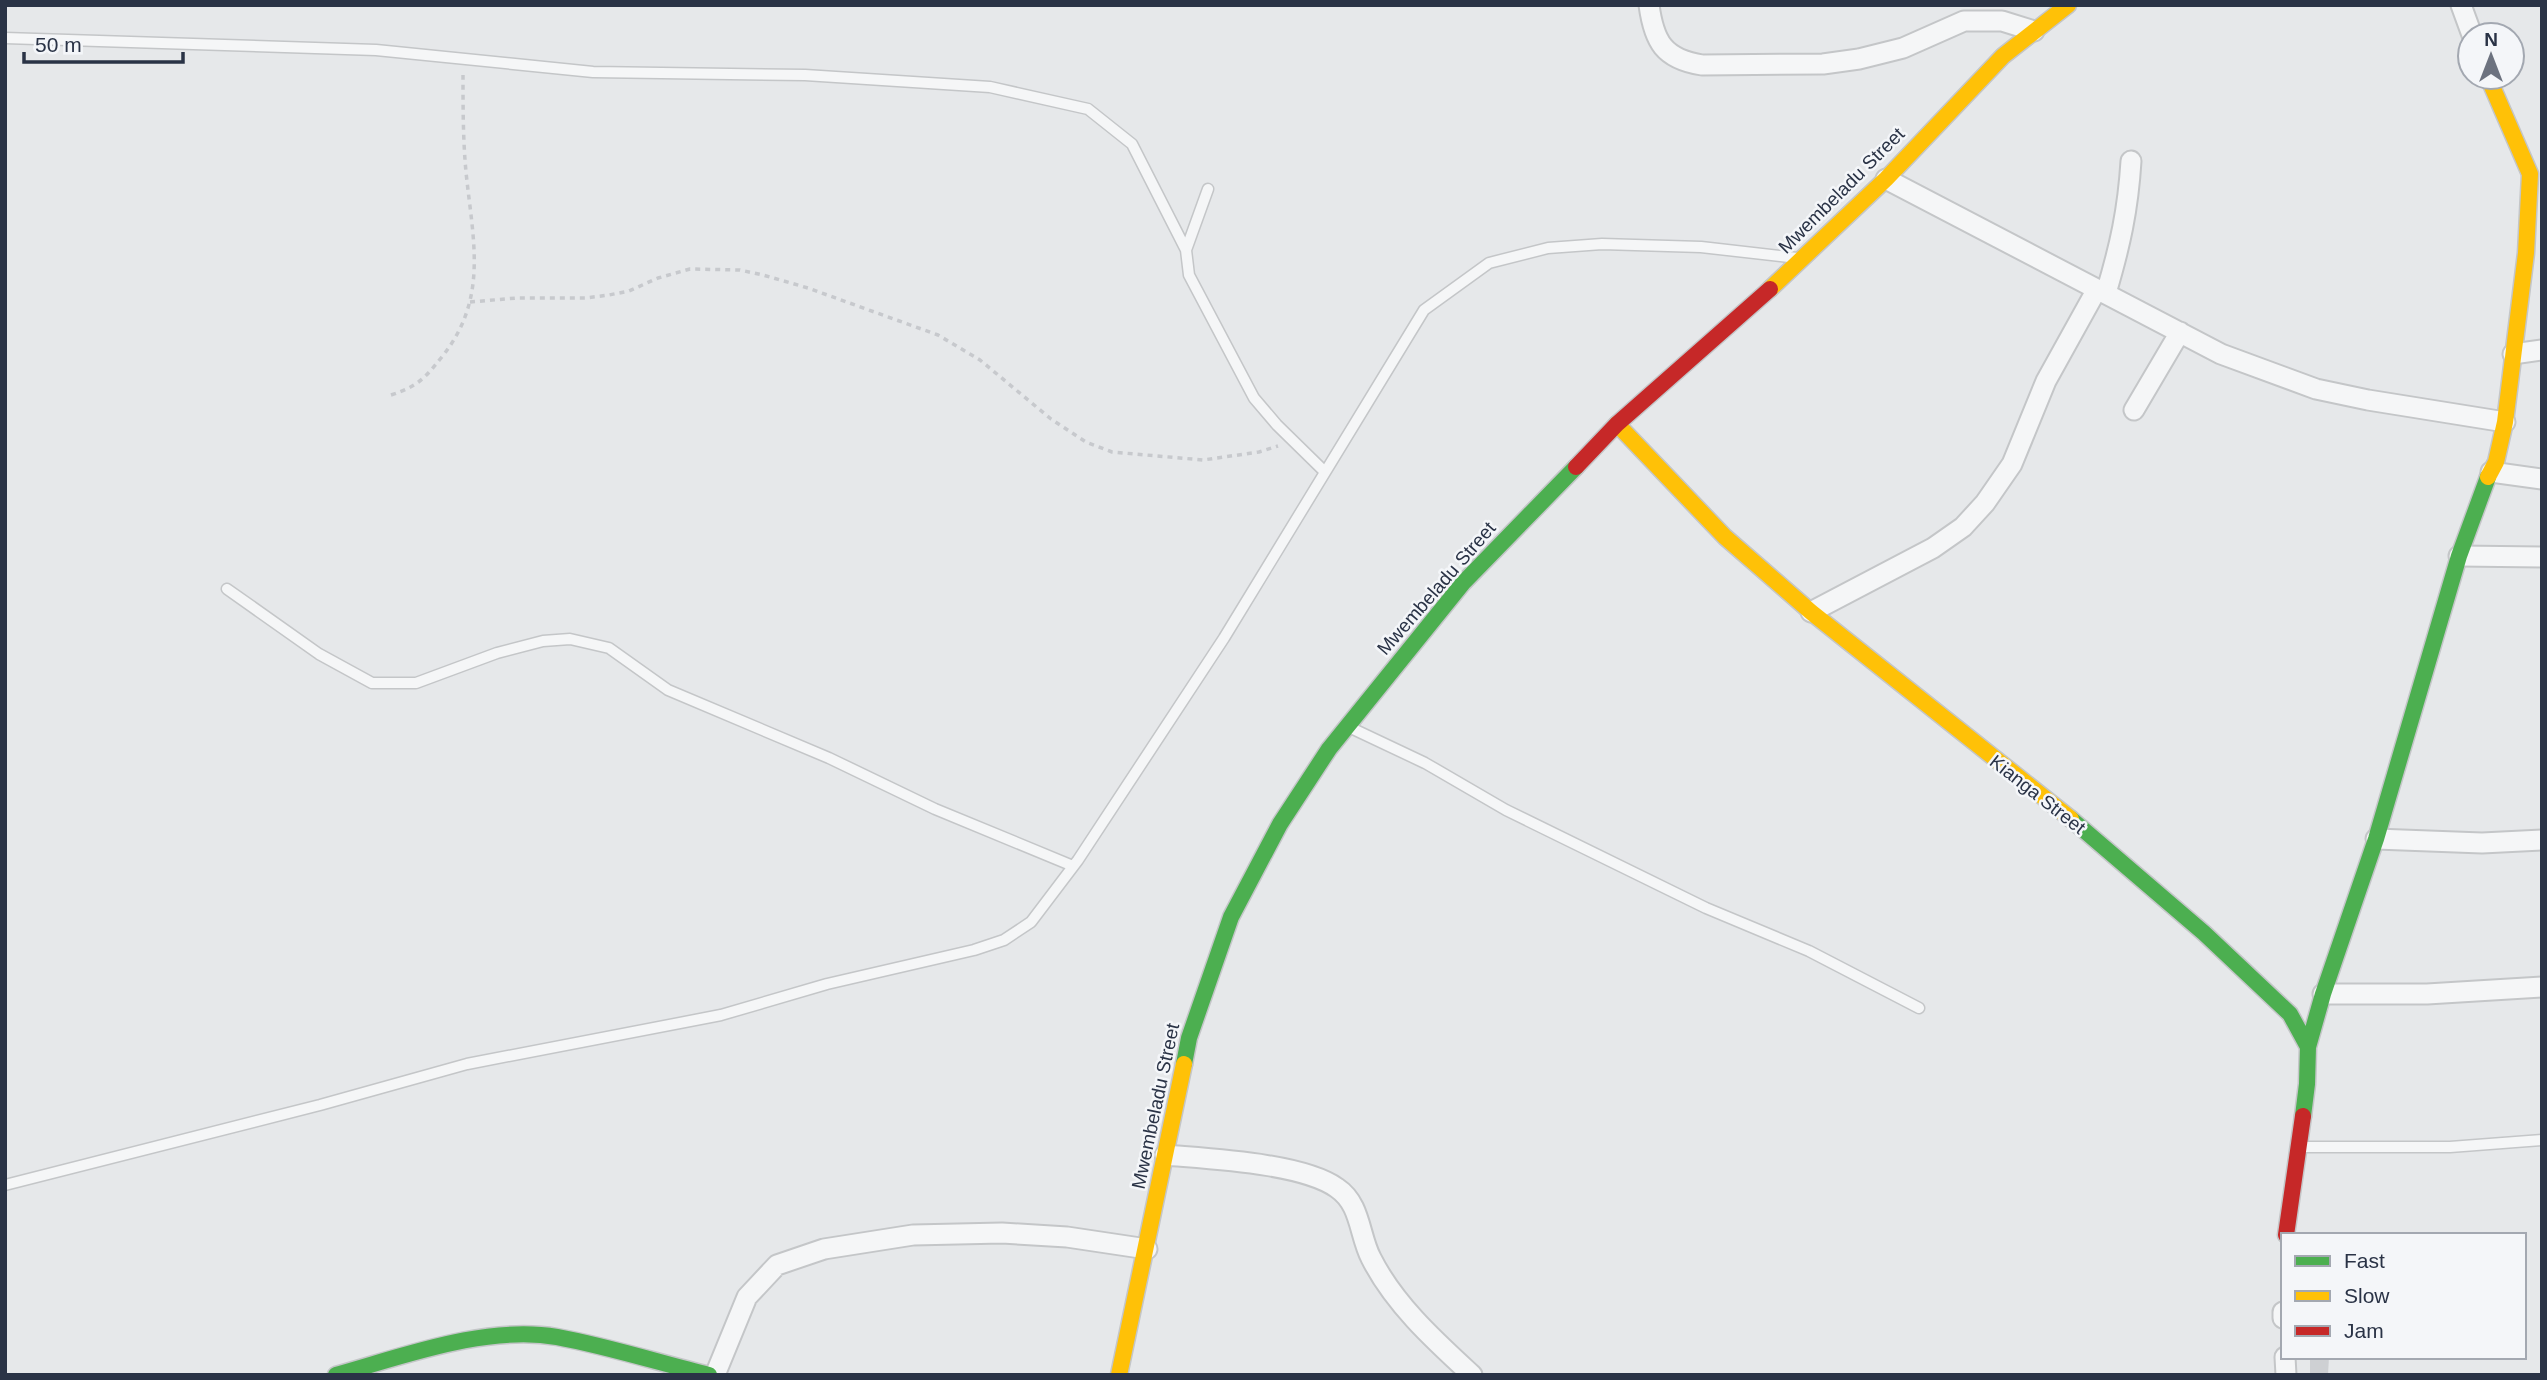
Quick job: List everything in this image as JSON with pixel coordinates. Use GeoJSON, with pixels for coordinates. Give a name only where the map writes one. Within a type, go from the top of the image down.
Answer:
{"type":"FeatureCollection","features":[{"type":"Feature","properties":{"kind":"street"},"geometry":{"type":"LineString","coordinates":[[1649,5],[1653,31],[1666,52],[1684,62],[1702,65],[1823,64],[1859,59],[1903,48],[1964,21],[2002,21],[2034,31]]}},
{"type":"Feature","properties":{"kind":"street","name":"Mwembeladu Street"},"geometry":{"type":"LineString","coordinates":[[1119,1375],[1189,1038],[1231,917],[1280,824],[1329,749],[1463,583],[1617,424],[1804,258],[1886,179],[2003,56],[2068,5]]}},
{"type":"Feature","properties":{"kind":"street"},"geometry":{"type":"LineString","coordinates":[[2286,1233],[2307,1084],[2308,1047],[2323,994],[2376,839],[2459,556],[2482,490],[2496,462],[2505,422],[2526,253],[2536,201],[2530,174],[2494,91]]}},
{"type":"Feature","properties":{"kind":"street"},"geometry":{"type":"LineString","coordinates":[[1811,612],[1933,548],[1963,527],[1985,503],[2012,464],[2046,381],[2101,291],[2122,240],[2129,200],[2131,161]]}},
{"type":"Feature","properties":{"kind":"street"},"geometry":{"type":"LineString","coordinates":[[1886,179],[2221,354],[2316,389],[2505,422]]}},
{"type":"Feature","properties":{"kind":"street"},"geometry":{"type":"LineString","coordinates":[[2134,410],[2180,332]]}},
{"type":"Feature","properties":{"kind":"street"},"geometry":{"type":"LineString","coordinates":[[2514,354],[2542,350]]}},
{"type":"Feature","properties":{"kind":"street","name":"Kianga Street"},"geometry":{"type":"LineString","coordinates":[[1617,424],[1725,537],[1811,612],[2106,847],[2194,924],[2290,1014],[2308,1047]]}},
{"type":"Feature","properties":{"kind":"street"},"geometry":{"type":"LineString","coordinates":[[2491,472],[2542,479]]}},
{"type":"Feature","properties":{"kind":"street"},"geometry":{"type":"LineString","coordinates":[[2459,556],[2542,557]]}},
{"type":"Feature","properties":{"kind":"street"},"geometry":{"type":"LineString","coordinates":[[2376,839],[2482,843],[2542,840]]}},
{"type":"Feature","properties":{"kind":"street"},"geometry":{"type":"LineString","coordinates":[[2323,994],[2427,994],[2542,987]]}},
{"type":"Feature","properties":{"kind":"street"},"geometry":{"type":"LineString","coordinates":[[1165,1155],[1276,1167],[1313,1176],[1338,1188],[1353,1204],[1371,1258],[1403,1307],[1472,1375]]}},
{"type":"Feature","properties":{"kind":"street"},"geometry":{"type":"LineString","coordinates":[[715,1375],[747,1297],[777,1265],[824,1248],[913,1236],[1002,1233],[1067,1237],[1147,1248]]}},
{"type":"Feature","properties":{"kind":"street"},"geometry":{"type":"LineString","coordinates":[[336,1375],[432,1348],[483,1338],[519,1336],[556,1337],[709,1375]]}},
{"type":"Feature","properties":{"kind":"lane"},"geometry":{"type":"LineString","coordinates":[[5,38],[376,50],[593,72],[805,75],[990,86],[1088,109],[1132,144],[1186,250],[1189,275],[1212,314],[1254,398],[1325,472]]}},
{"type":"Feature","properties":{"kind":"lane"},"geometry":{"type":"LineString","coordinates":[[1186,250],[1208,189]]}},
{"type":"Feature","properties":{"kind":"lane"},"geometry":{"type":"LineString","coordinates":[[5,1185],[320,1105],[467,1063],[721,1014],[827,984],[974,950],[1004,940],[1031,922],[1073,866],[1224,638],[1424,310],[1489,263],[1548,247],[1602,244],[1701,247],[1804,258]]}},
{"type":"Feature","properties":{"kind":"lane"},"geometry":{"type":"LineString","coordinates":[[227,589],[319,654],[372,683],[416,683],[471,662],[543,641],[570,639],[609,649],[668,690],[817,753],[935,809],[1073,866]]}},
{"type":"Feature","properties":{"kind":"lane"},"geometry":{"type":"LineString","coordinates":[[1347,726],[1425,763],[1506,810],[1706,908],[1808,951],[1919,1008]]}},
{"type":"Feature","properties":{"kind":"lane"},"geometry":{"type":"LineString","coordinates":[[2299,1147],[2450,1147],[2542,1140]]}},
{"type":"Feature","properties":{"kind":"path"},"geometry":{"type":"LineString","coordinates":[[391,395],[414,388],[428,374],[455,341],[468,315],[475,261],[466,170],[463,59]]}},
{"type":"Feature","properties":{"kind":"path"},"geometry":{"type":"LineString","coordinates":[[470,303],[517,298],[585,298],[629,291],[658,278],[690,269],[740,270],[808,288],[938,335],[980,360],[1051,419],[1086,442],[1112,452],[1203,460],[1259,452],[1294,442]]}},
{"type":"Feature","properties":{"kind":"building"},"geometry":{"type":"Polygon","coordinates":[[[2310,1359],[2329,1359],[2328,1375],[2310,1375],[2310,1359]]]}},
{"type":"Feature","properties":{"kind":"traffic: fast"},"geometry":{"type":"LineString","coordinates":[[1184,1064],[1189,1038],[1231,917],[1280,824],[1329,749],[1463,583],[1576,467]]}},
{"type":"Feature","properties":{"kind":"traffic: fast"},"geometry":{"type":"LineString","coordinates":[[2308,1047],[2323,994],[2376,839],[2459,556],[2488,477]]}},
{"type":"Feature","properties":{"kind":"traffic: fast"},"geometry":{"type":"LineString","coordinates":[[2071,819],[2204,933],[2290,1014],[2308,1047],[2303,1116]]}},
{"type":"Feature","properties":{"kind":"traffic: fast"},"geometry":{"type":"LineString","coordinates":[[336,1375],[445,1344],[502,1335],[530,1334],[595,1345],[709,1375]]}},
{"type":"Feature","properties":{"kind":"traffic: slow"},"geometry":{"type":"LineString","coordinates":[[1770,289],[1886,179],[2003,56],[2068,5]]}},
{"type":"Feature","properties":{"kind":"traffic: slow"},"geometry":{"type":"LineString","coordinates":[[2488,477],[2496,462],[2505,422],[2526,253],[2530,174],[2494,91]]}},
{"type":"Feature","properties":{"kind":"traffic: slow"},"geometry":{"type":"LineString","coordinates":[[1617,424],[1725,537],[1811,612],[2071,819]]}},
{"type":"Feature","properties":{"kind":"traffic: slow"},"geometry":{"type":"LineString","coordinates":[[1119,1375],[1184,1064]]}},
{"type":"Feature","properties":{"kind":"traffic: jam"},"geometry":{"type":"LineString","coordinates":[[1576,467],[1617,424],[1770,289]]}},
{"type":"Feature","properties":{"kind":"traffic: jam"},"geometry":{"type":"LineString","coordinates":[[2286,1233],[2303,1116]]}}]}
